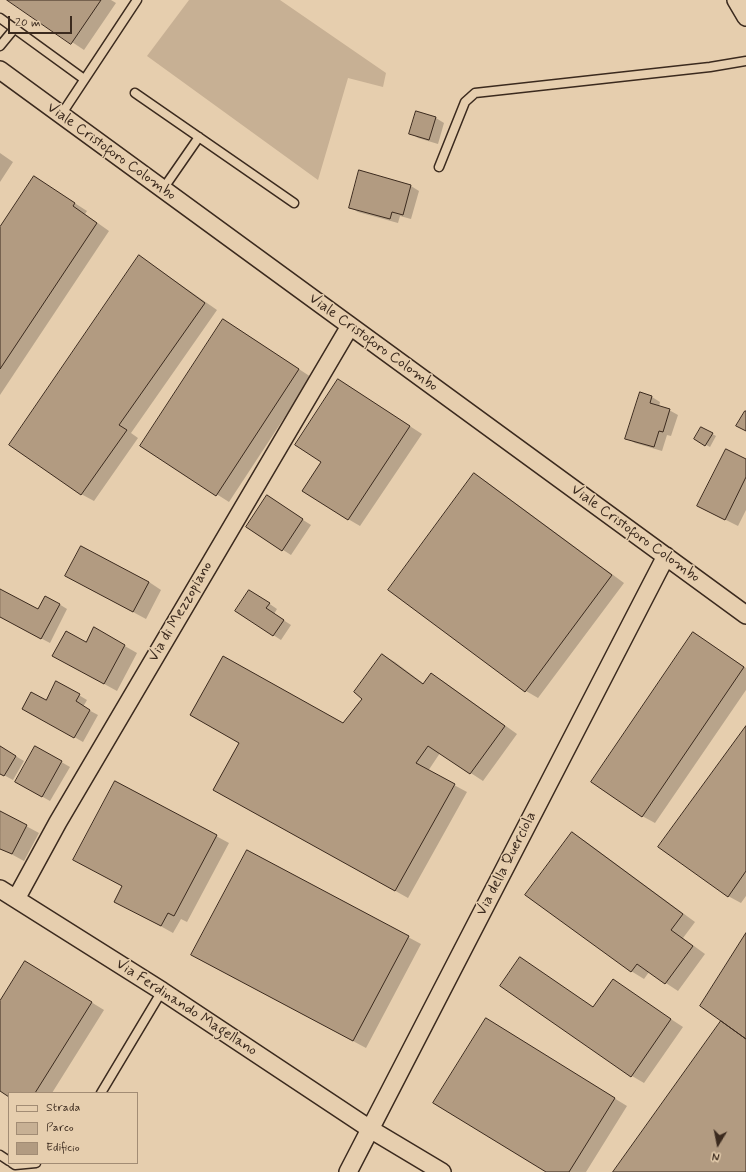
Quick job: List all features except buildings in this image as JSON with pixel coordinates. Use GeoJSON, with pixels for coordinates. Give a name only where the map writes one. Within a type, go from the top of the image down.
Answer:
{"type":"FeatureCollection","features":[{"type":"Feature","properties":{"kind":"street"},"geometry":{"type":"LineString","coordinates":[[736,0],[746,17]]}},
{"type":"Feature","properties":{"kind":"street","name":"Viale Cristoforo Colombo"},"geometry":{"type":"LineString","coordinates":[[0,70],[746,615]]}},
{"type":"Feature","properties":{"kind":"street","name":"Via di Mezzopiano"},"geometry":{"type":"LineString","coordinates":[[16,899],[62,815],[350,326]]}},
{"type":"Feature","properties":{"kind":"street","name":"Via della Querciola"},"geometry":{"type":"LineString","coordinates":[[348,1172],[666,556]]}},
{"type":"Feature","properties":{"kind":"street","name":"Via Ferdinando Magellano"},"geometry":{"type":"LineString","coordinates":[[0,889],[162,991],[370,1129],[442,1172]]}},
{"type":"Feature","properties":{"kind":"lane"},"geometry":{"type":"LineString","coordinates":[[61,115],[137,0]]}},
{"type":"Feature","properties":{"kind":"lane"},"geometry":{"type":"LineString","coordinates":[[0,18],[84,79]]}},
{"type":"Feature","properties":{"kind":"lane"},"geometry":{"type":"LineString","coordinates":[[0,46],[14,29]]}},
{"type":"Feature","properties":{"kind":"lane"},"geometry":{"type":"LineString","coordinates":[[439,167],[465,102],[475,93],[710,67],[746,61]]}},
{"type":"Feature","properties":{"kind":"lane"},"geometry":{"type":"LineString","coordinates":[[135,93],[294,203]]}},
{"type":"Feature","properties":{"kind":"lane"},"geometry":{"type":"LineString","coordinates":[[163,189],[199,137]]}},
{"type":"Feature","properties":{"kind":"lane"},"geometry":{"type":"LineString","coordinates":[[102,1092],[162,991]]}},
{"type":"Feature","properties":{"kind":"lane"},"geometry":{"type":"LineString","coordinates":[[14,1164],[26,1164]]}},
{"type":"Feature","properties":{"kind":"green space"},"geometry":{"type":"Polygon","coordinates":[[[189,0],[280,0],[386,73],[383,87],[348,78],[318,180],[147,56],[189,0]]]}}]}
